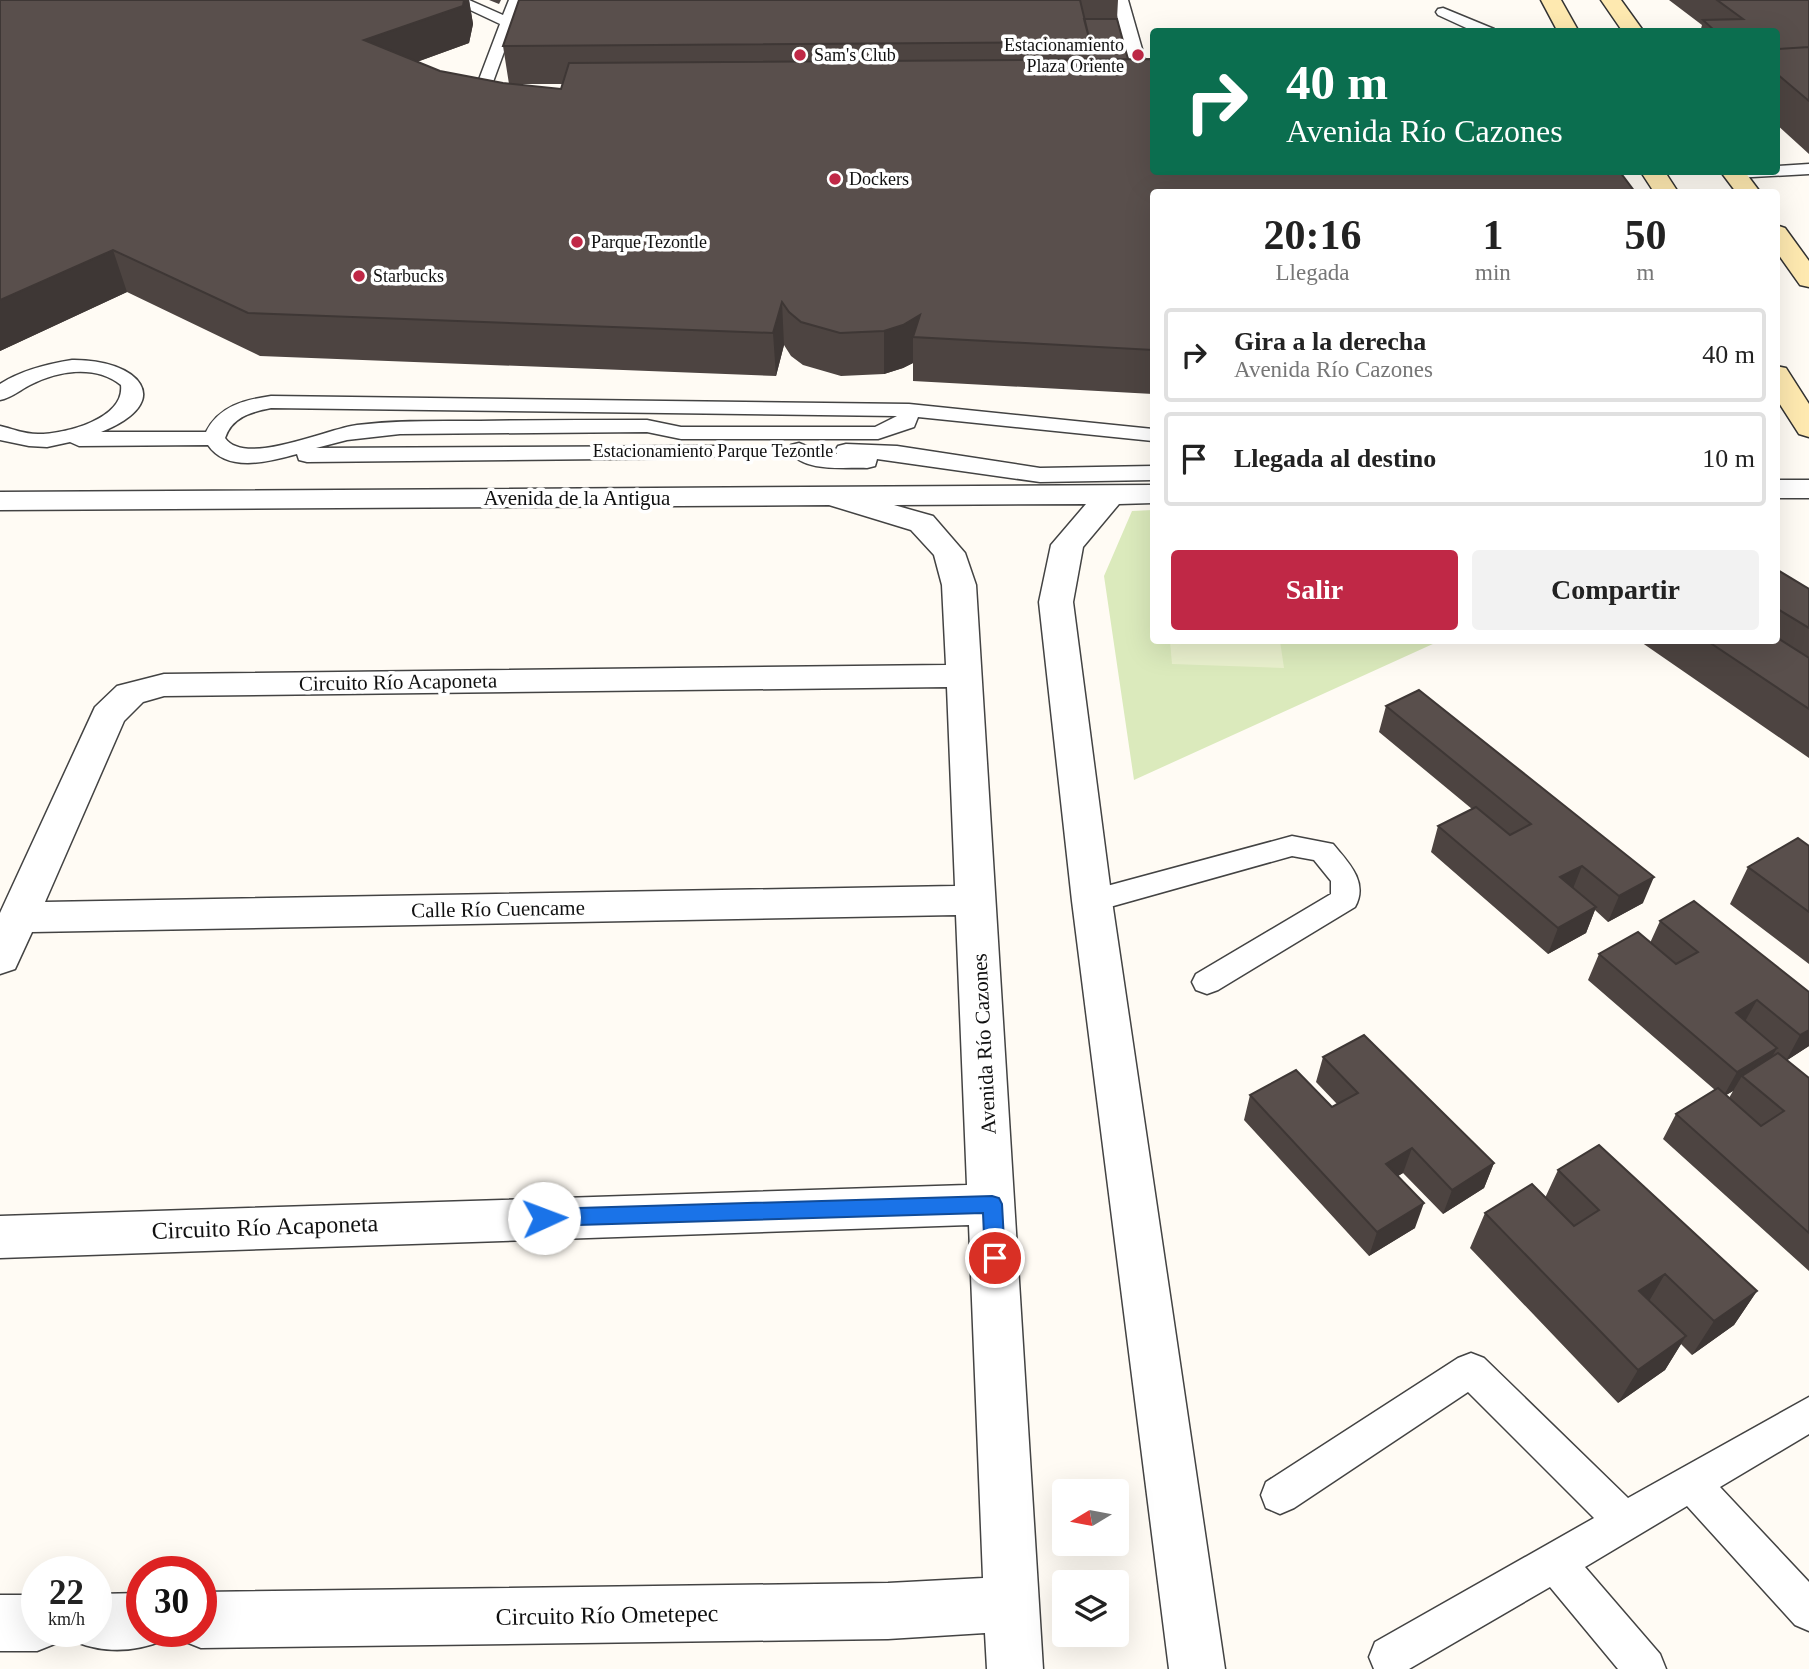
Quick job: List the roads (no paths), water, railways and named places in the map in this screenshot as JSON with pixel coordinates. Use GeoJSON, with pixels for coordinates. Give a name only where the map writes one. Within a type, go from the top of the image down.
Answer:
{"type":"FeatureCollection","features":[{"type":"Feature","properties":{"kind":"main road"},"geometry":{"type":"LineString","coordinates":[[1551,0],[1567,28]]}},
{"type":"Feature","properties":{"kind":"main road"},"geometry":{"type":"LineString","coordinates":[[1611,0],[1631,28]]}},
{"type":"Feature","properties":{"kind":"main road"},"geometry":{"type":"LineString","coordinates":[[1780,239],[1809,279]]}},
{"type":"Feature","properties":{"kind":"main road"},"geometry":{"type":"LineString","coordinates":[[1780,381],[1809,428]]}},
{"type":"Feature","properties":{"kind":"street"},"geometry":{"type":"LineString","coordinates":[[1780,489],[1809,489]]}},
{"type":"Feature","properties":{"kind":"street"},"geometry":{"type":"LineString","coordinates":[[1111,494],[1067,545],[1056,602],[1092,901],[1197,1669]]}},
{"type":"Feature","properties":{"kind":"street","name":"Avenida de la Antigua"},"geometry":{"type":"LineString","coordinates":[[0,501],[1150,494]]}},
{"type":"Feature","properties":{"kind":"street","name":"Avenida Río Cazones"},"geometry":{"type":"LineString","coordinates":[[834,497],[922,523],[949,553],[958,585],[977,900],[1015,1669]]}},
{"type":"Feature","properties":{"kind":"street","name":"Circuito Río Acaponeta"},"geometry":{"type":"LineString","coordinates":[[0,958],[108,715],[130,694],[164,685],[964,676]]}},
{"type":"Feature","properties":{"kind":"street","name":"Calle Río Cuencame"},"geometry":{"type":"LineString","coordinates":[[19,917],[977,900]]}},
{"type":"Feature","properties":{"kind":"street","name":"Circuito Río Acaponeta"},"geometry":{"type":"LineString","coordinates":[[0,1237],[992,1204]]}},
{"type":"Feature","properties":{"kind":"street","name":"Circuito Río Ometepec"},"geometry":{"type":"LineString","coordinates":[[217,1620],[888,1611],[1012,1604]]}},
{"type":"Feature","properties":{"kind":"street"},"geometry":{"type":"LineString","coordinates":[[0,1623],[21,1623]]}},
{"type":"Feature","properties":{"kind":"lane"},"geometry":{"type":"LineString","coordinates":[[456,0],[508,22]]}},
{"type":"Feature","properties":{"kind":"lane"},"geometry":{"type":"LineString","coordinates":[[480,98],[516,0]]}},
{"type":"Feature","properties":{"kind":"lane"},"geometry":{"type":"LineString","coordinates":[[1121,0],[1139,65],[1150,74]]}},
{"type":"Feature","properties":{"kind":"lane"},"geometry":{"type":"LineString","coordinates":[[1440,6],[1450,28]]}},
{"type":"Feature","properties":{"kind":"lane"},"geometry":{"type":"LineString","coordinates":[[1440,6],[1481,28]]}},
{"type":"Feature","properties":{"kind":"lane"},"geometry":{"type":"LineString","coordinates":[[1780,171],[1809,169]]}},
{"type":"Feature","properties":{"kind":"lane"},"geometry":{"type":"LineString","coordinates":[[0,394],[30,377],[75,367],[112,370],[125,377],[132,386],[132,396],[125,408],[112,419],[83,432],[38,440],[0,432]]}},
{"type":"Feature","properties":{"kind":"lane"},"geometry":{"type":"LineString","coordinates":[[0,440],[214,438],[216,428],[226,417],[248,407],[271,402],[909,410],[1150,435]]}},
{"type":"Feature","properties":{"kind":"lane","name":"Estacionamiento Parque Tezontle"},"geometry":{"type":"LineString","coordinates":[[270,455],[340,435],[400,428],[647,426],[681,433],[878,433],[906,422],[909,410]]}},
{"type":"Feature","properties":{"kind":"lane"},"geometry":{"type":"LineString","coordinates":[[878,433],[932,458]]}},
{"type":"Feature","properties":{"kind":"lane","name":"Estacionamiento Parque Tezontle"},"geometry":{"type":"LineString","coordinates":[[214,438],[220,448],[228,453],[251,456],[799,450],[897,453],[1040,475],[1150,473]]}},
{"type":"Feature","properties":{"kind":"lane"},"geometry":{"type":"LineString","coordinates":[[1092,901],[1292,846],[1323,851],[1345,879],[1345,900],[1207,982]]}},
{"type":"Feature","properties":{"kind":"lane"},"geometry":{"type":"LineString","coordinates":[[1280,1495],[1471,1370],[1625,1522]]}},
{"type":"Feature","properties":{"kind":"lane"},"geometry":{"type":"LineString","coordinates":[[1390,1657],[1809,1414]]}},
{"type":"Feature","properties":{"kind":"lane"},"geometry":{"type":"LineString","coordinates":[[1691,1483],[1809,1611]]}},
{"type":"Feature","properties":{"kind":"lane"},"geometry":{"type":"LineString","coordinates":[[1555,1562],[1645,1669]]}},
{"type":"Feature","properties":{"kind":"place","name":"Sam's Club"},"geometry":{"type":"Point","coordinates":[800,55]}},
{"type":"Feature","properties":{"kind":"place","name":"Estacionamiento Plaza Oriente"},"geometry":{"type":"Point","coordinates":[1138,55]}},
{"type":"Feature","properties":{"kind":"place","name":"Dockers"},"geometry":{"type":"Point","coordinates":[835,179]}},
{"type":"Feature","properties":{"kind":"place","name":"Parque Tezontle"},"geometry":{"type":"Point","coordinates":[577,242]}},
{"type":"Feature","properties":{"kind":"place","name":"Starbucks"},"geometry":{"type":"Point","coordinates":[359,276]}}]}
